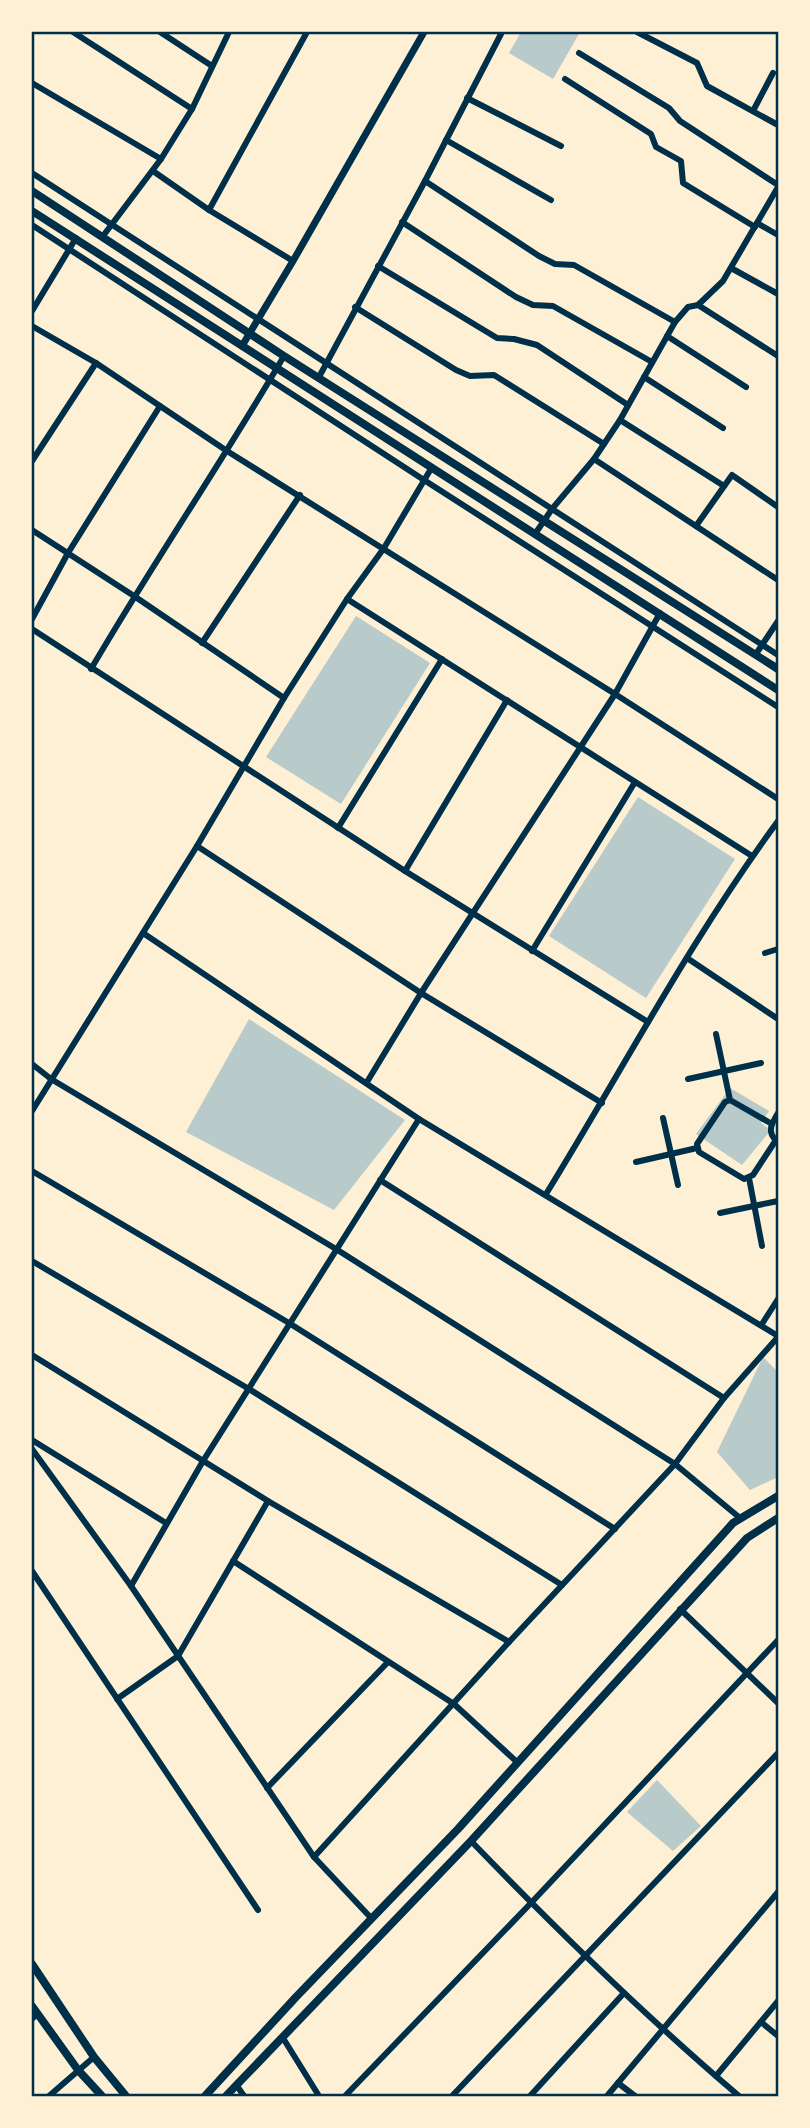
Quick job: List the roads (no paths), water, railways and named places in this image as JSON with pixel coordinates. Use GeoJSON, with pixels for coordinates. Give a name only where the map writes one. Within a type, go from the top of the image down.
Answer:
{"type":"FeatureCollection","features":[{"type":"Feature","properties":{"kind":"main road"},"geometry":{"type":"LineString","coordinates":[[32,191],[284,356],[779,669]]}},
{"type":"Feature","properties":{"kind":"main road"},"geometry":{"type":"LineString","coordinates":[[32,211],[779,690]]}},
{"type":"Feature","properties":{"kind":"main road"},"geometry":{"type":"LineString","coordinates":[[205,2096],[458,1829],[740,1518],[779,1496]]}},
{"type":"Feature","properties":{"kind":"main road"},"geometry":{"type":"LineString","coordinates":[[226,2096],[471,1842],[747,1538],[779,1518]]}},
{"type":"Feature","properties":{"kind":"main road"},"geometry":{"type":"LineString","coordinates":[[32,1964],[94,2057],[126,2096]]}},
{"type":"Feature","properties":{"kind":"main road"},"geometry":{"type":"LineString","coordinates":[[33,2013],[102,2096]]}},
{"type":"Feature","properties":{"kind":"street"},"geometry":{"type":"LineString","coordinates":[[73,32],[191,109]]}},
{"type":"Feature","properties":{"kind":"street"},"geometry":{"type":"LineString","coordinates":[[160,32],[212,66]]}},
{"type":"Feature","properties":{"kind":"street"},"geometry":{"type":"LineString","coordinates":[[103,236],[161,159],[191,109],[229,32]]}},
{"type":"Feature","properties":{"kind":"street"},"geometry":{"type":"LineString","coordinates":[[209,210],[307,32]]}},
{"type":"Feature","properties":{"kind":"street"},"geometry":{"type":"LineString","coordinates":[[242,346],[425,32]]}},
{"type":"Feature","properties":{"kind":"street"},"geometry":{"type":"LineString","coordinates":[[319,377],[502,32]]}},
{"type":"Feature","properties":{"kind":"street"},"geometry":{"type":"LineString","coordinates":[[637,32],[697,63],[707,86],[779,125]]}},
{"type":"Feature","properties":{"kind":"street"},"geometry":{"type":"LineString","coordinates":[[535,534],[594,459],[620,420],[675,322],[688,307],[698,305],[723,281],[779,186],[680,121],[669,108],[579,53]]}},
{"type":"Feature","properties":{"kind":"street"},"geometry":{"type":"LineString","coordinates":[[753,111],[773,74]]}},
{"type":"Feature","properties":{"kind":"street"},"geometry":{"type":"LineString","coordinates":[[565,79],[652,134],[656,147],[681,161],[683,183],[756,225],[779,235]]}},
{"type":"Feature","properties":{"kind":"street"},"geometry":{"type":"LineString","coordinates":[[32,83],[161,159]]}},
{"type":"Feature","properties":{"kind":"street"},"geometry":{"type":"LineString","coordinates":[[467,97],[561,146]]}},
{"type":"Feature","properties":{"kind":"street"},"geometry":{"type":"LineString","coordinates":[[446,140],[551,200]]}},
{"type":"Feature","properties":{"kind":"street"},"geometry":{"type":"LineString","coordinates":[[153,171],[209,210],[293,261]]}},
{"type":"Feature","properties":{"kind":"street"},"geometry":{"type":"LineString","coordinates":[[32,173],[779,655]]}},
{"type":"Feature","properties":{"kind":"street"},"geometry":{"type":"LineString","coordinates":[[425,181],[539,256],[555,264],[574,265],[675,322]]}},
{"type":"Feature","properties":{"kind":"street"},"geometry":{"type":"LineString","coordinates":[[402,222],[516,298],[533,305],[554,306],[652,362]]}},
{"type":"Feature","properties":{"kind":"street"},"geometry":{"type":"LineString","coordinates":[[32,225],[424,481],[779,706]]}},
{"type":"Feature","properties":{"kind":"street"},"geometry":{"type":"LineString","coordinates":[[32,311],[75,239]]}},
{"type":"Feature","properties":{"kind":"street"},"geometry":{"type":"LineString","coordinates":[[378,266],[497,338],[537,345],[628,405]]}},
{"type":"Feature","properties":{"kind":"street"},"geometry":{"type":"LineString","coordinates":[[731,268],[779,293]]}},
{"type":"Feature","properties":{"kind":"street"},"geometry":{"type":"LineString","coordinates":[[698,305],[779,356]]}},
{"type":"Feature","properties":{"kind":"street"},"geometry":{"type":"LineString","coordinates":[[355,307],[456,370],[470,376],[494,374],[604,444]]}},
{"type":"Feature","properties":{"kind":"street"},"geometry":{"type":"LineString","coordinates":[[32,326],[96,363],[227,451],[779,799]]}},
{"type":"Feature","properties":{"kind":"street"},"geometry":{"type":"LineString","coordinates":[[667,336],[746,387]]}},
{"type":"Feature","properties":{"kind":"street"},"geometry":{"type":"LineString","coordinates":[[90,669],[284,356]]}},
{"type":"Feature","properties":{"kind":"street"},"geometry":{"type":"LineString","coordinates":[[32,461],[96,363]]}},
{"type":"Feature","properties":{"kind":"street"},"geometry":{"type":"LineString","coordinates":[[644,377],[723,428]]}},
{"type":"Feature","properties":{"kind":"street"},"geometry":{"type":"LineString","coordinates":[[32,619],[68,554],[160,406]]}},
{"type":"Feature","properties":{"kind":"street"},"geometry":{"type":"LineString","coordinates":[[620,420],[724,485]]}},
{"type":"Feature","properties":{"kind":"street"},"geometry":{"type":"LineString","coordinates":[[594,459],[779,580]]}},
{"type":"Feature","properties":{"kind":"street"},"geometry":{"type":"LineString","coordinates":[[32,1111],[197,846],[285,698],[347,599],[384,548],[432,467]]}},
{"type":"Feature","properties":{"kind":"street"},"geometry":{"type":"LineString","coordinates":[[696,526],[732,475],[779,507]]}},
{"type":"Feature","properties":{"kind":"street"},"geometry":{"type":"LineString","coordinates":[[202,643],[300,495]]}},
{"type":"Feature","properties":{"kind":"street"},"geometry":{"type":"LineString","coordinates":[[32,530],[285,698]]}},
{"type":"Feature","properties":{"kind":"street"},"geometry":{"type":"LineString","coordinates":[[347,599],[752,856]]}},
{"type":"Feature","properties":{"kind":"street"},"geometry":{"type":"LineString","coordinates":[[367,1082],[421,993],[615,694],[660,613]]}},
{"type":"Feature","properties":{"kind":"street"},"geometry":{"type":"LineString","coordinates":[[756,654],[779,621]]}},
{"type":"Feature","properties":{"kind":"street"},"geometry":{"type":"LineString","coordinates":[[32,629],[472,914],[648,1022]]}},
{"type":"Feature","properties":{"kind":"street"},"geometry":{"type":"LineString","coordinates":[[338,828],[442,659]]}},
{"type":"Feature","properties":{"kind":"street"},"geometry":{"type":"LineString","coordinates":[[405,871],[507,700]]}},
{"type":"Feature","properties":{"kind":"street"},"geometry":{"type":"LineString","coordinates":[[532,951],[635,782]]}},
{"type":"Feature","properties":{"kind":"street"},"geometry":{"type":"LineString","coordinates":[[546,1194],[687,958],[752,856],[779,821]]}},
{"type":"Feature","properties":{"kind":"street"},"geometry":{"type":"LineString","coordinates":[[197,846],[421,993],[602,1103]]}},
{"type":"Feature","properties":{"kind":"street"},"geometry":{"type":"LineString","coordinates":[[143,933],[419,1119],[779,1336],[724,1398],[676,1464],[509,1642],[314,1857]]}},
{"type":"Feature","properties":{"kind":"street"},"geometry":{"type":"LineString","coordinates":[[765,953],[779,949]]}},
{"type":"Feature","properties":{"kind":"street"},"geometry":{"type":"LineString","coordinates":[[687,958],[779,1019]]}},
{"type":"Feature","properties":{"kind":"street"},"geometry":{"type":"LineString","coordinates":[[716,1034],[730,1100],[772,1124]]}},
{"type":"Feature","properties":{"kind":"street"},"geometry":{"type":"LineString","coordinates":[[688,1079],[761,1063]]}},
{"type":"Feature","properties":{"kind":"street"},"geometry":{"type":"LineString","coordinates":[[32,1064],[51,1079],[336,1249],[676,1464],[740,1518]]}},
{"type":"Feature","properties":{"kind":"street"},"geometry":{"type":"LineString","coordinates":[[730,1100],[725,1102],[697,1144],[697,1149],[739,1178],[749,1178]]}},
{"type":"Feature","properties":{"kind":"street"},"geometry":{"type":"LineString","coordinates":[[762,1246],[749,1178],[777,1141],[772,1136],[772,1124],[779,1113]]}},
{"type":"Feature","properties":{"kind":"street"},"geometry":{"type":"LineString","coordinates":[[663,1118],[678,1185]]}},
{"type":"Feature","properties":{"kind":"street"},"geometry":{"type":"LineString","coordinates":[[131,1586],[203,1461],[419,1119]]}},
{"type":"Feature","properties":{"kind":"street"},"geometry":{"type":"LineString","coordinates":[[636,1162],[697,1149]]}},
{"type":"Feature","properties":{"kind":"street"},"geometry":{"type":"LineString","coordinates":[[32,1171],[289,1324],[615,1529]]}},
{"type":"Feature","properties":{"kind":"street"},"geometry":{"type":"LineString","coordinates":[[380,1180],[724,1398]]}},
{"type":"Feature","properties":{"kind":"street"},"geometry":{"type":"LineString","coordinates":[[720,1213],[779,1200]]}},
{"type":"Feature","properties":{"kind":"street"},"geometry":{"type":"LineString","coordinates":[[32,1261],[249,1389],[562,1585]]}},
{"type":"Feature","properties":{"kind":"street"},"geometry":{"type":"LineString","coordinates":[[762,1324],[779,1299]]}},
{"type":"Feature","properties":{"kind":"street"},"geometry":{"type":"LineString","coordinates":[[32,1355],[268,1501],[509,1642]]}},
{"type":"Feature","properties":{"kind":"street"},"geometry":{"type":"LineString","coordinates":[[32,1440],[166,1523]]}},
{"type":"Feature","properties":{"kind":"street"},"geometry":{"type":"LineString","coordinates":[[32,1450],[131,1586],[314,1857],[372,1919]]}},
{"type":"Feature","properties":{"kind":"street"},"geometry":{"type":"LineString","coordinates":[[117,1699],[178,1656],[268,1501]]}},
{"type":"Feature","properties":{"kind":"street"},"geometry":{"type":"LineString","coordinates":[[233,1561],[454,1704],[518,1763]]}},
{"type":"Feature","properties":{"kind":"street"},"geometry":{"type":"LineString","coordinates":[[32,1570],[258,1910]]}},
{"type":"Feature","properties":{"kind":"street"},"geometry":{"type":"LineString","coordinates":[[680,1609],[779,1703]]}},
{"type":"Feature","properties":{"kind":"street"},"geometry":{"type":"LineString","coordinates":[[345,2096],[779,1640]]}},
{"type":"Feature","properties":{"kind":"street"},"geometry":{"type":"LineString","coordinates":[[267,1788],[388,1662]]}},
{"type":"Feature","properties":{"kind":"street"},"geometry":{"type":"LineString","coordinates":[[452,2096],[779,1753]]}},
{"type":"Feature","properties":{"kind":"street"},"geometry":{"type":"LineString","coordinates":[[471,1842],[663,2030],[739,2096]]}},
{"type":"Feature","properties":{"kind":"street"},"geometry":{"type":"LineString","coordinates":[[607,2096],[779,1892]]}},
{"type":"Feature","properties":{"kind":"street"},"geometry":{"type":"LineString","coordinates":[[530,2096],[624,1993]]}},
{"type":"Feature","properties":{"kind":"street"},"geometry":{"type":"LineString","coordinates":[[716,2077],[779,2001]]}},
{"type":"Feature","properties":{"kind":"street"},"geometry":{"type":"LineString","coordinates":[[761,2022],[779,2036]]}},
{"type":"Feature","properties":{"kind":"street"},"geometry":{"type":"LineString","coordinates":[[283,2038],[319,2096]]}},
{"type":"Feature","properties":{"kind":"street"},"geometry":{"type":"LineString","coordinates":[[49,2096],[94,2057]]}},
{"type":"Feature","properties":{"kind":"street"},"geometry":{"type":"LineString","coordinates":[[618,2083],[635,2096]]}},
{"type":"Feature","properties":{"kind":"street"},"geometry":{"type":"LineString","coordinates":[[237,2085],[244,2096]]}}]}
